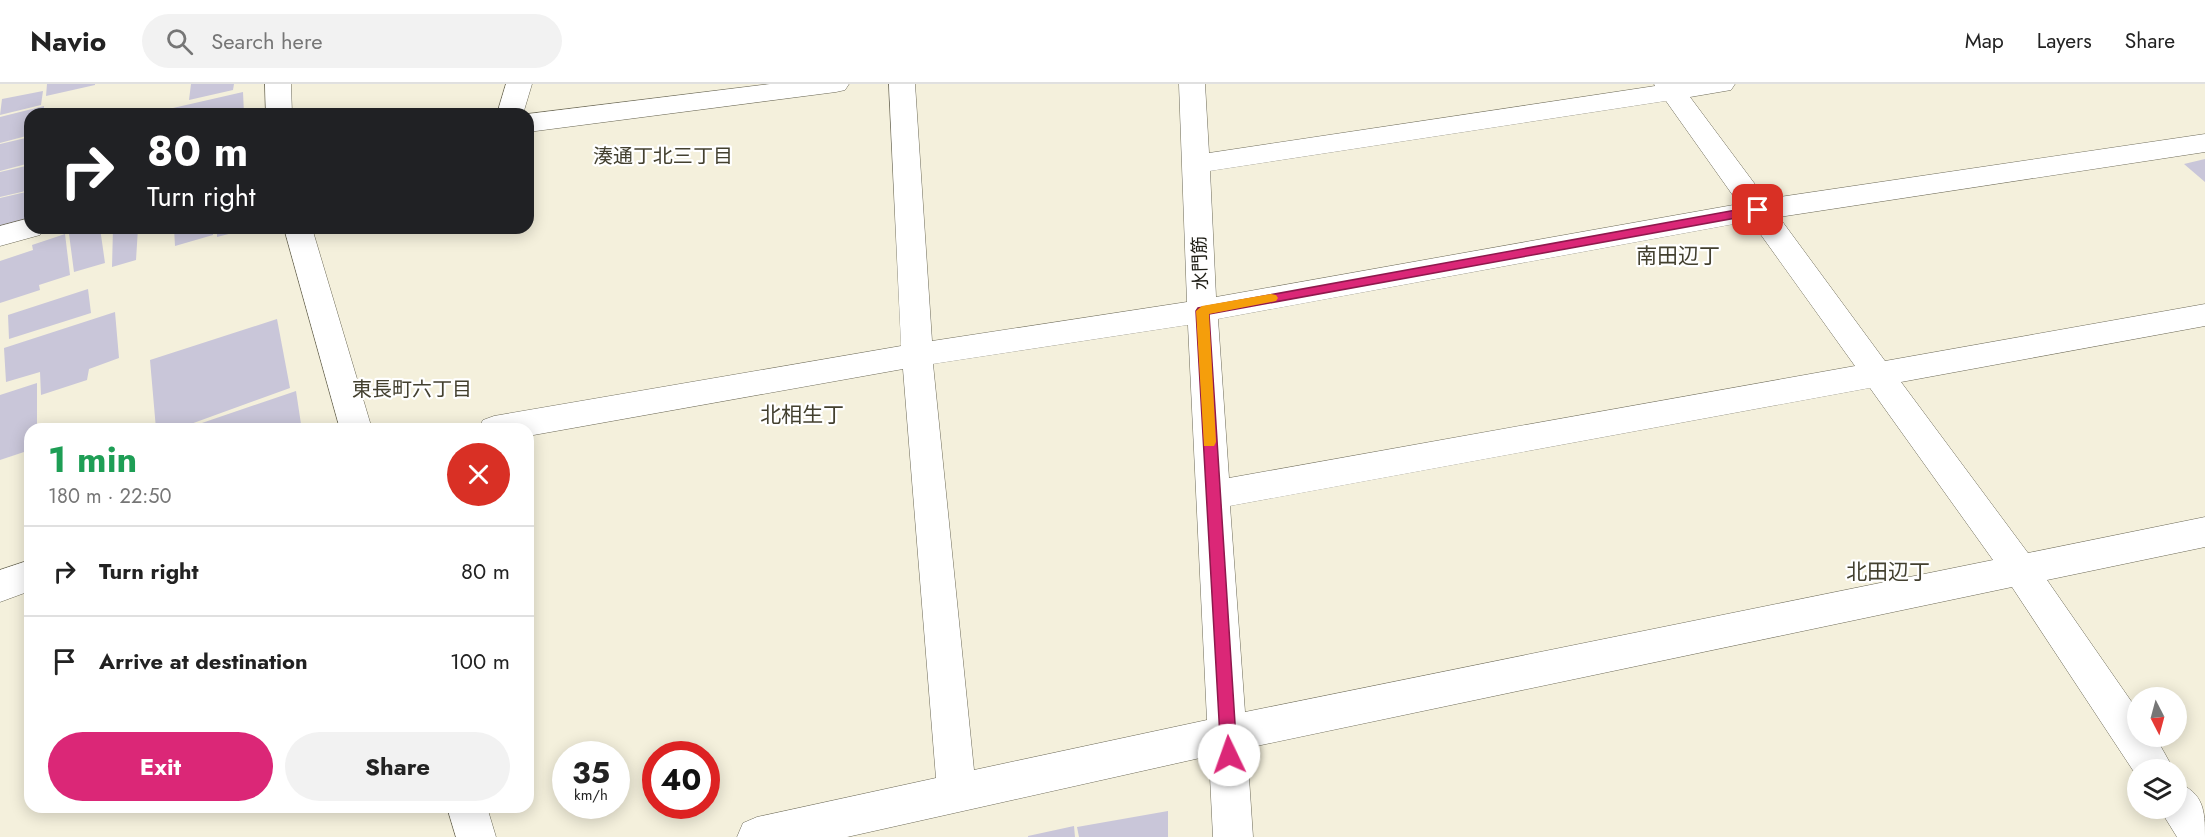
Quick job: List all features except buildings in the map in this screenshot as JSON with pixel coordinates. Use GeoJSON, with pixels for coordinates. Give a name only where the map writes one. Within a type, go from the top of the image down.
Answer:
{"type":"FeatureCollection","features":[{"type":"Feature","properties":{"kind":"street"},"geometry":{"type":"LineString","coordinates":[[278,84],[279,108]]}},
{"type":"Feature","properties":{"kind":"street"},"geometry":{"type":"LineString","coordinates":[[512,108],[519,84]]}},
{"type":"Feature","properties":{"kind":"street"},"geometry":{"type":"LineString","coordinates":[[534,122],[836,84]]}},
{"type":"Feature","properties":{"kind":"street"},"geometry":{"type":"LineString","coordinates":[[902,84],[918,355],[957,793]]}},
{"type":"Feature","properties":{"kind":"street","name":"水門筋"},"geometry":{"type":"LineString","coordinates":[[1192,84],[1212,495],[1233,837]]}},
{"type":"Feature","properties":{"kind":"street"},"geometry":{"type":"LineString","coordinates":[[1196,164],[1669,88],[1722,84]]}},
{"type":"Feature","properties":{"kind":"street"},"geometry":{"type":"LineString","coordinates":[[1669,88],[2020,570],[2149,759]]}},
{"type":"Feature","properties":{"kind":"street"},"geometry":{"type":"LineString","coordinates":[[528,423],[918,355],[1202,311],[1758,210],[2205,143]]}},
{"type":"Feature","properties":{"kind":"street"},"geometry":{"type":"LineString","coordinates":[[0,236],[24,230]]}},
{"type":"Feature","properties":{"kind":"street"},"geometry":{"type":"LineString","coordinates":[[300,234],[354,423]]}},
{"type":"Feature","properties":{"kind":"street"},"geometry":{"type":"LineString","coordinates":[[1212,495],[2205,315]]}},
{"type":"Feature","properties":{"kind":"street"},"geometry":{"type":"LineString","coordinates":[[758,837],[1228,735],[2205,532]]}},
{"type":"Feature","properties":{"kind":"street"},"geometry":{"type":"LineString","coordinates":[[0,586],[24,577]]}},
{"type":"Feature","properties":{"kind":"street"},"geometry":{"type":"LineString","coordinates":[[469,813],[476,837]]}},
{"type":"Feature","properties":{"kind":"street"},"geometry":{"type":"LineString","coordinates":[[2187,817],[2201,837]]}},
{"type":"Feature","properties":{"kind":"slow traffic"},"geometry":{"type":"LineString","coordinates":[[1209,442],[1202,311],[1271,298]]}},
{"type":"Feature","properties":{"kind":"district","name":"湊通丁北三丁目"},"geometry":{"type":"Point","coordinates":[663,156]}},
{"type":"Feature","properties":{"kind":"district","name":"南田辺丁"},"geometry":{"type":"Point","coordinates":[1678,256]}},
{"type":"Feature","properties":{"kind":"district","name":"東長町六丁目"},"geometry":{"type":"Point","coordinates":[412,389]}},
{"type":"Feature","properties":{"kind":"district","name":"北相生丁"},"geometry":{"type":"Point","coordinates":[802,415]}},
{"type":"Feature","properties":{"kind":"district","name":"北田辺丁"},"geometry":{"type":"Point","coordinates":[1888,572]}},
{"type":"Feature","properties":{"kind":"route"},"geometry":{"type":"LineString","coordinates":[[1229,755],[1202,311],[1758,210]]}}]}
